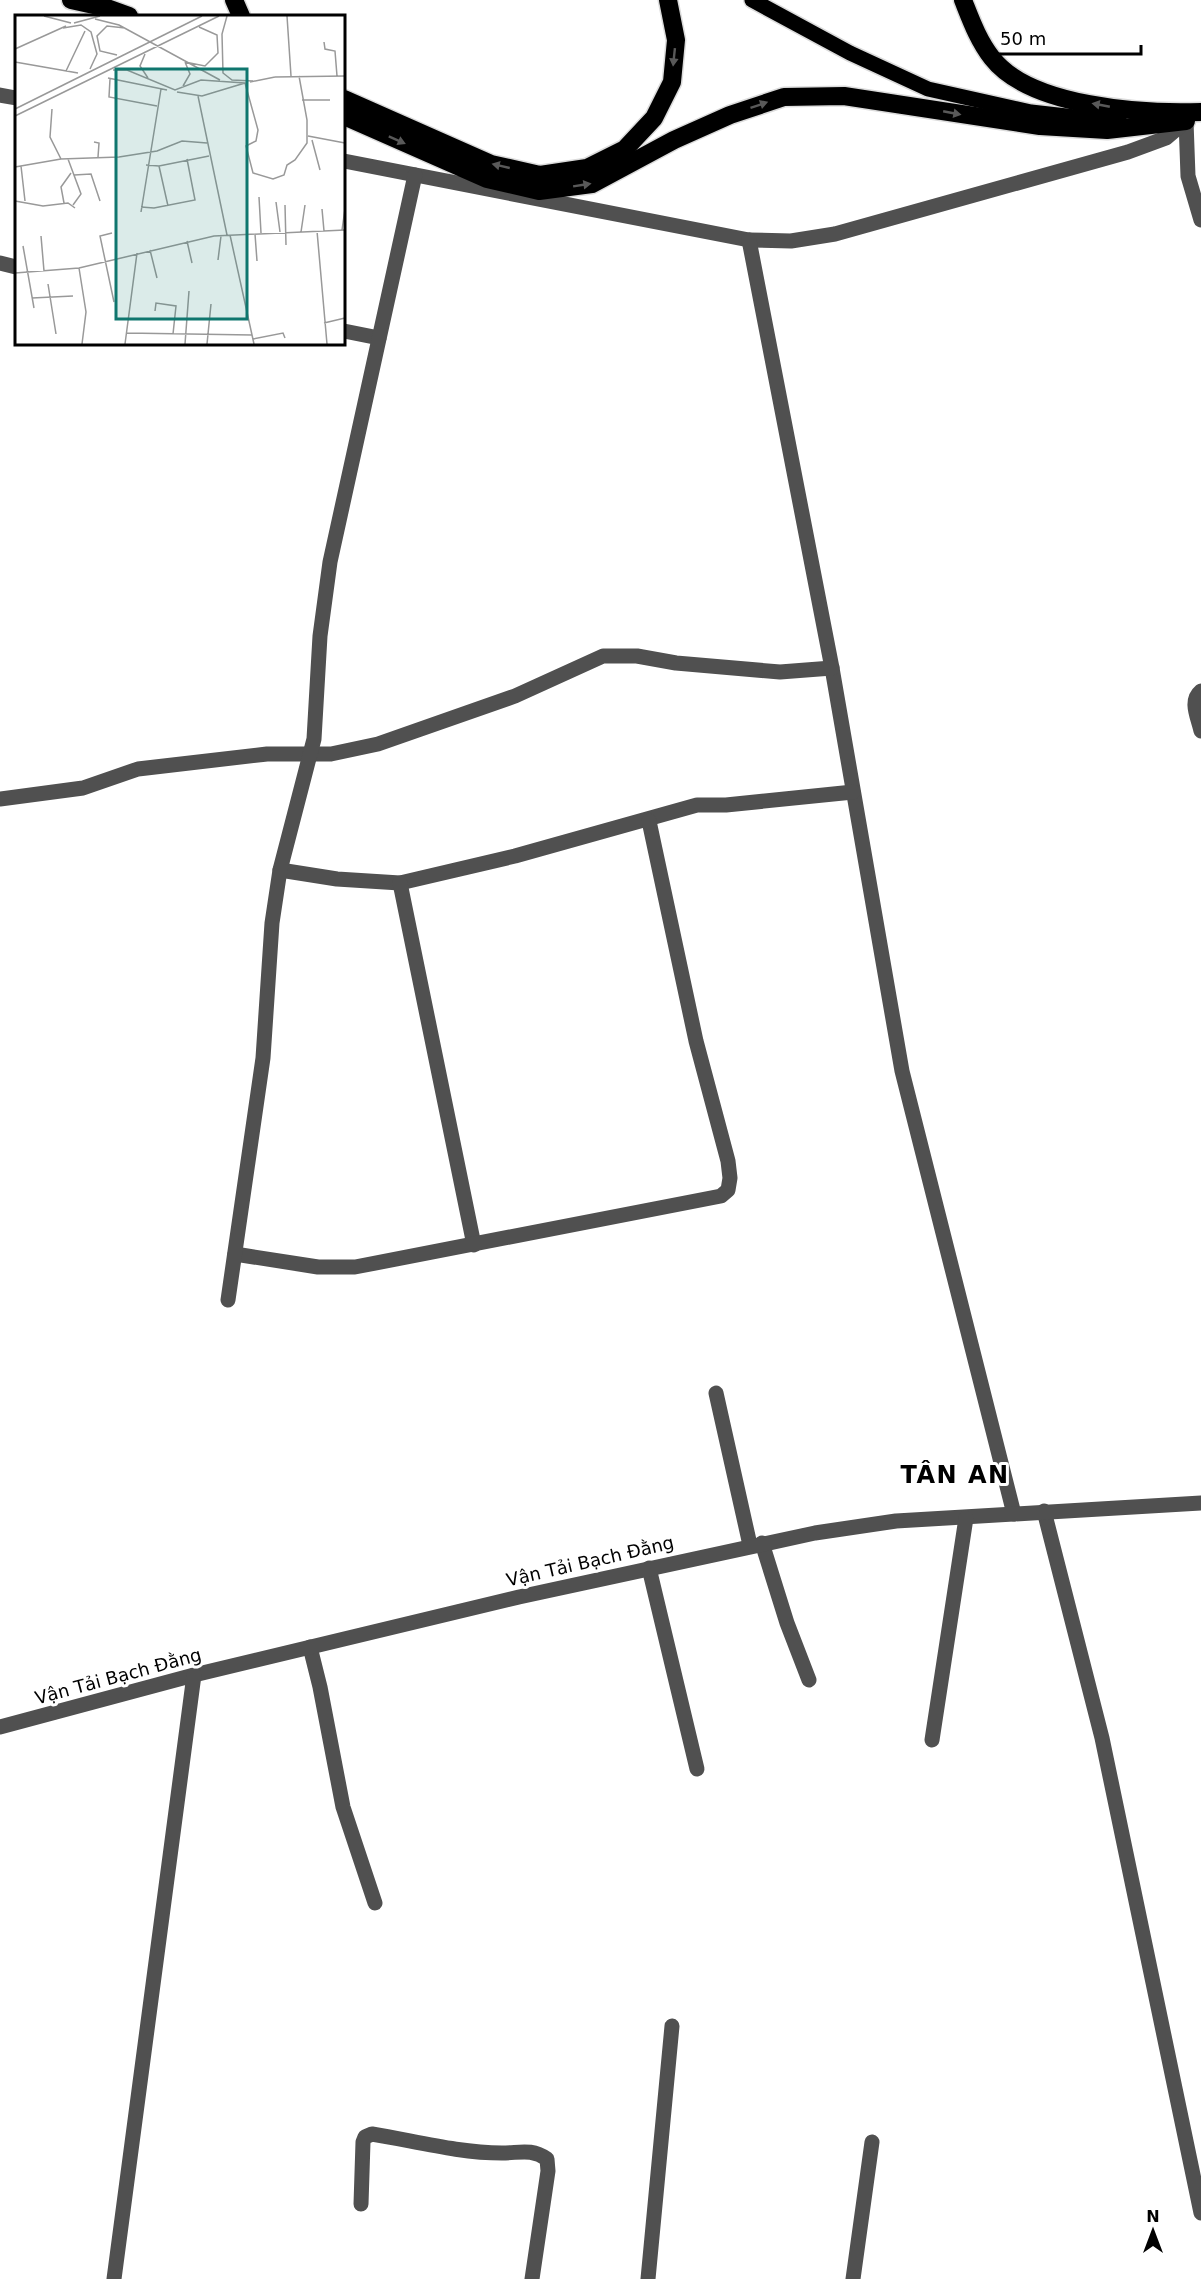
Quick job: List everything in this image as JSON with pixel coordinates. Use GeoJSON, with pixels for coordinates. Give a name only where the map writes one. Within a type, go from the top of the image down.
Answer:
{"type":"FeatureCollection","features":[{"type":"Feature","properties":{"kind":"highway"},"geometry":{"type":"LineString","coordinates":[[71,0],[126,15]]}},
{"type":"Feature","properties":{"kind":"highway"},"geometry":{"type":"LineString","coordinates":[[234,0],[241,15]]}},
{"type":"Feature","properties":{"kind":"highway"},"geometry":{"type":"LineString","coordinates":[[345,99],[491,164],[540,175],[586,168],[625,149],[654,118],[672,82],[676,40],[668,0]]}},
{"type":"Feature","properties":{"kind":"highway"},"geometry":{"type":"LineString","coordinates":[[963,0],[977,35],[993,60],[1021,81],[1061,98],[1120,109],[1196,117]]}},
{"type":"Feature","properties":{"kind":"highway"},"geometry":{"type":"LineString","coordinates":[[345,116],[487,179],[539,191],[592,184],[674,140],[730,115],[784,97],[844,96],[1029,125],[1107,130],[1196,117]]}},
{"type":"Feature","properties":{"kind":"main road"},"geometry":{"type":"LineString","coordinates":[[752,0],[850,53],[928,89],[1031,112],[1115,122],[1196,117]]}},
{"type":"Feature","properties":{"kind":"street"},"geometry":{"type":"LineString","coordinates":[[0,95],[15,98]]}},
{"type":"Feature","properties":{"kind":"street"},"geometry":{"type":"LineString","coordinates":[[1196,117],[1188,176],[1201,220]]}},
{"type":"Feature","properties":{"kind":"street"},"geometry":{"type":"LineString","coordinates":[[345,161],[749,240],[791,241],[835,234],[1128,152],[1166,138],[1196,117]]}},
{"type":"Feature","properties":{"kind":"street"},"geometry":{"type":"LineString","coordinates":[[228,1300],[263,1058],[272,923],[280,870],[297,798],[311,753],[320,636],[330,562],[415,175]]}},
{"type":"Feature","properties":{"kind":"street"},"geometry":{"type":"LineString","coordinates":[[749,240],[832,668],[902,1071],[1014,1515]]}},
{"type":"Feature","properties":{"kind":"street"},"geometry":{"type":"LineString","coordinates":[[0,263],[15,267]]}},
{"type":"Feature","properties":{"kind":"street"},"geometry":{"type":"LineString","coordinates":[[345,331],[379,338]]}},
{"type":"Feature","properties":{"kind":"street"},"geometry":{"type":"LineString","coordinates":[[0,799],[82,788],[138,769],[267,753],[331,753],[378,744],[515,696],[603,656],[637,656],[676,663],[780,672],[832,668]]}},
{"type":"Feature","properties":{"kind":"street"},"geometry":{"type":"LineString","coordinates":[[1201,691],[1195,696],[1194,702],[1201,731]]}},
{"type":"Feature","properties":{"kind":"street"},"geometry":{"type":"LineString","coordinates":[[280,870],[337,879],[400,883],[649,821],[697,805],[726,805],[853,792]]}},
{"type":"Feature","properties":{"kind":"street"},"geometry":{"type":"LineString","coordinates":[[235,1254],[318,1267],[355,1267],[721,1196],[728,1190],[730,1178],[728,1161],[696,1041],[649,821]]}},
{"type":"Feature","properties":{"kind":"street"},"geometry":{"type":"LineString","coordinates":[[400,883],[474,1245]]}},
{"type":"Feature","properties":{"kind":"street"},"geometry":{"type":"LineString","coordinates":[[716,1393],[756,1544],[809,1680]]}},
{"type":"Feature","properties":{"kind":"street","name":"Vận Tải Bạch Đằng"},"geometry":{"type":"LineString","coordinates":[[0,1727],[194,1675],[756,1544],[896,1521],[1201,1503]]}},
{"type":"Feature","properties":{"kind":"street"},"geometry":{"type":"LineString","coordinates":[[1044,1512],[1102,1738],[1201,2213]]}},
{"type":"Feature","properties":{"kind":"street"},"geometry":{"type":"LineString","coordinates":[[932,1740],[966,1518]]}},
{"type":"Feature","properties":{"kind":"street"},"geometry":{"type":"LineString","coordinates":[[649,1568],[697,1769]]}},
{"type":"Feature","properties":{"kind":"street"},"geometry":{"type":"LineString","coordinates":[[310,1647],[343,1807],[375,1903]]}},
{"type":"Feature","properties":{"kind":"street"},"geometry":{"type":"LineString","coordinates":[[114,2279],[194,1675]]}},
{"type":"Feature","properties":{"kind":"street"},"geometry":{"type":"LineString","coordinates":[[648,2279],[672,2026]]}},
{"type":"Feature","properties":{"kind":"street"},"geometry":{"type":"LineString","coordinates":[[361,2204],[363,2142],[365,2137],[372,2134],[466,2150],[503,2153],[532,2150],[547,2159],[548,2171],[532,2279]]}},
{"type":"Feature","properties":{"kind":"street"},"geometry":{"type":"LineString","coordinates":[[853,2279],[872,2142]]}},
{"type":"Feature","properties":{"kind":"district","name":"TÂN AN"},"geometry":{"type":"Point","coordinates":[955,1475]}}]}
